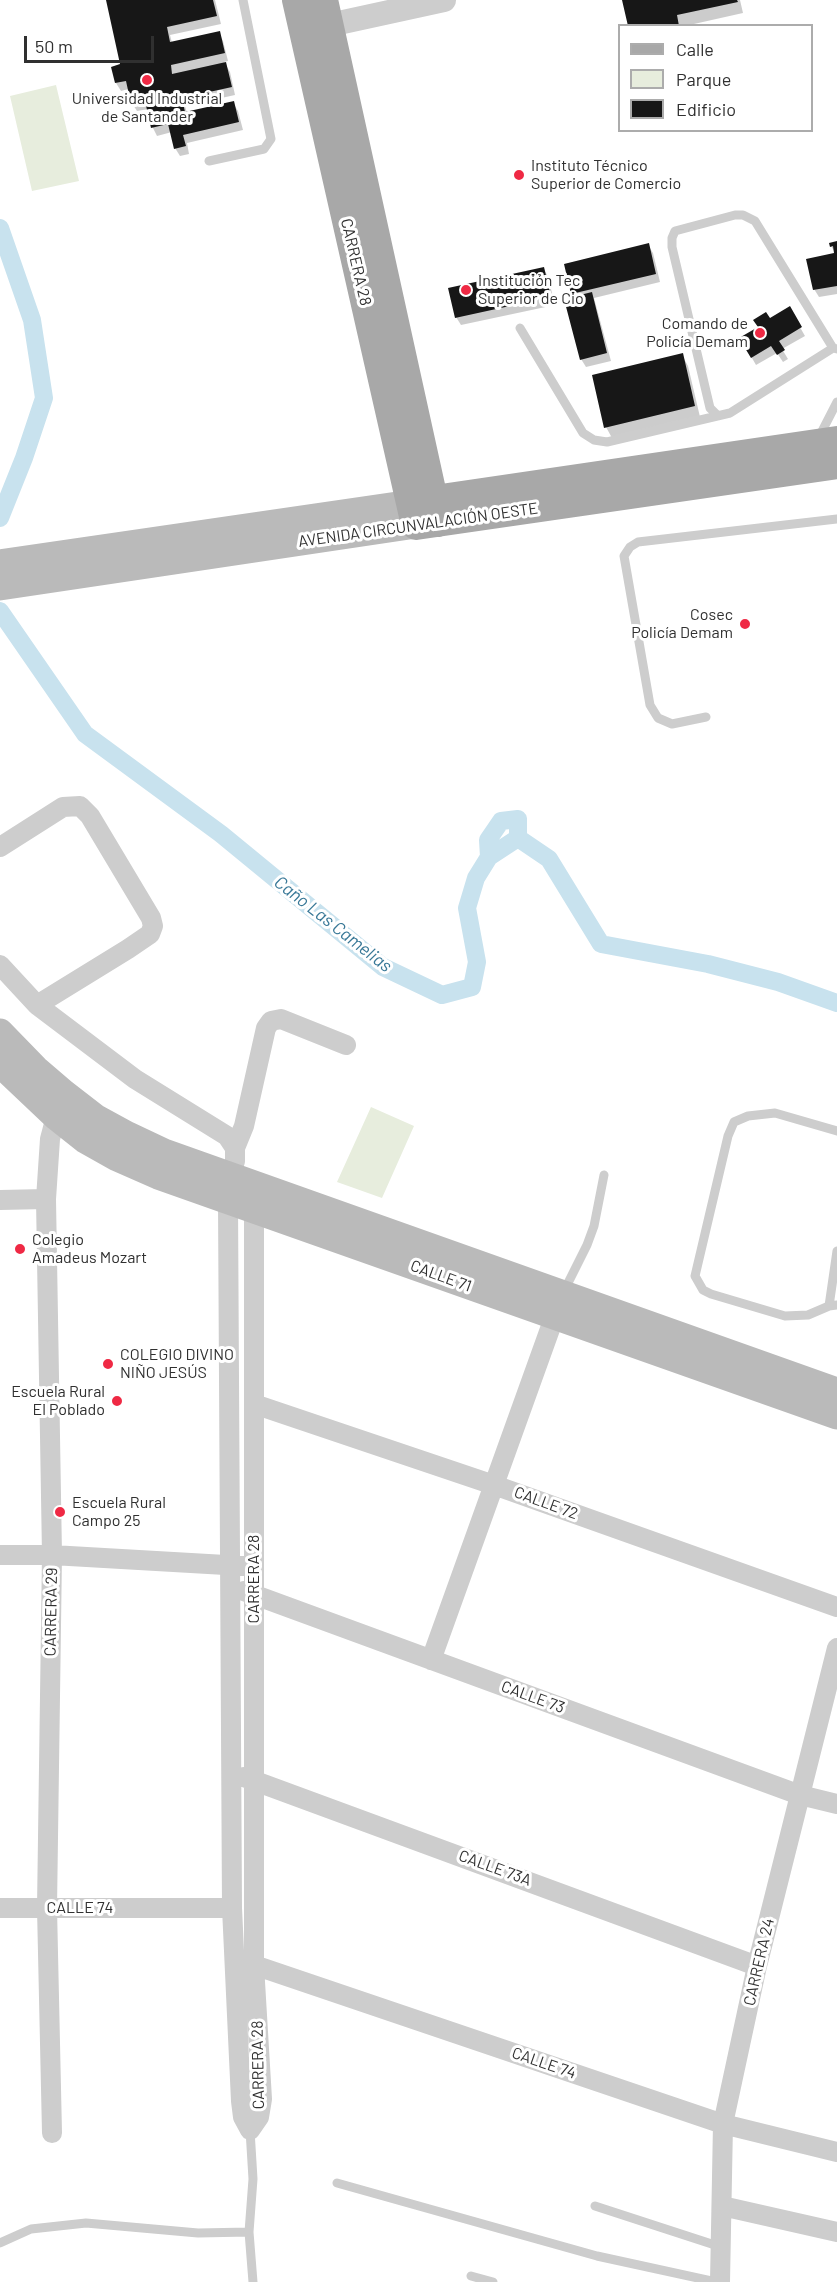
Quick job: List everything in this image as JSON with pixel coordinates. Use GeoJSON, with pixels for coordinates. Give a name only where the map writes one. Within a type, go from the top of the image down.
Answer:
{"type":"FeatureCollection","features":[{"type":"Feature","properties":{"kind":"main road","name":"CARRERA 28"},"geometry":{"type":"LineString","coordinates":[[297,0],[319,19],[424,512]]}},
{"type":"Feature","properties":{"kind":"main road","name":"AVENIDA CIRCUNVALACIÓN OESTE"},"geometry":{"type":"LineString","coordinates":[[0,587],[424,512],[830,450]]}},
{"type":"Feature","properties":{"kind":"main road","name":"AVENIDA CIRCUNVALACIÓN OESTE"},"geometry":{"type":"LineString","coordinates":[[0,563],[424,512]]}},
{"type":"Feature","properties":{"kind":"main road"},"geometry":{"type":"LineString","coordinates":[[0,1032],[36,1069],[60,1105]]}},
{"type":"Feature","properties":{"kind":"main road"},"geometry":{"type":"LineString","coordinates":[[0,1064],[60,1105]]}},
{"type":"Feature","properties":{"kind":"main road","name":"CALLE 71"},"geometry":{"type":"LineString","coordinates":[[60,1105],[95,1116],[128,1136],[242,1193],[558,1305],[837,1416]]}},
{"type":"Feature","properties":{"kind":"main road","name":"CALLE 71"},"geometry":{"type":"LineString","coordinates":[[558,1305],[837,1391]]}},
{"type":"Feature","properties":{"kind":"street"},"geometry":{"type":"LineString","coordinates":[[319,19],[444,0]]}},
{"type":"Feature","properties":{"kind":"street"},"geometry":{"type":"LineString","coordinates":[[0,847],[63,807],[80,806],[90,816],[151,918],[153,926],[150,934],[37,1005]]}},
{"type":"Feature","properties":{"kind":"street"},"geometry":{"type":"LineString","coordinates":[[0,965],[37,1005],[135,1078],[227,1136],[235,1148]]}},
{"type":"Feature","properties":{"kind":"street"},"geometry":{"type":"LineString","coordinates":[[242,1193],[235,1161],[235,1148],[244,1126],[266,1028],[271,1021],[280,1019],[346,1045]]}},
{"type":"Feature","properties":{"kind":"street","name":"CARRERA 29"},"geometry":{"type":"LineString","coordinates":[[52,2133],[47,1908],[52,1555],[46,1199],[49,1148],[60,1105]]}},
{"type":"Feature","properties":{"kind":"street","name":"CARRERA 28"},"geometry":{"type":"LineString","coordinates":[[242,1193],[254,1404],[254,1965],[262,2099],[259,2116],[250,2130],[243,2117],[241,2101],[232,1908],[230,1564],[242,1193]]}},
{"type":"Feature","properties":{"kind":"street"},"geometry":{"type":"LineString","coordinates":[[0,1200],[46,1199]]}},
{"type":"Feature","properties":{"kind":"street"},"geometry":{"type":"LineString","coordinates":[[431,1660],[558,1305]]}},
{"type":"Feature","properties":{"kind":"street","name":"CALLE 72"},"geometry":{"type":"LineString","coordinates":[[254,1404],[494,1485],[837,1607]]}},
{"type":"Feature","properties":{"kind":"street"},"geometry":{"type":"LineString","coordinates":[[0,1555],[52,1555],[230,1564],[254,1568]]}},
{"type":"Feature","properties":{"kind":"street","name":"CALLE 73"},"geometry":{"type":"LineString","coordinates":[[231,1588],[254,1593],[800,1795],[837,1804]]}},
{"type":"Feature","properties":{"kind":"street","name":"CARRERA 24"},"geometry":{"type":"LineString","coordinates":[[713,2281],[721,2247],[723,2124],[757,1966],[837,1648]]}},
{"type":"Feature","properties":{"kind":"street","name":"CALLE 73A"},"geometry":{"type":"LineString","coordinates":[[231,1773],[757,1966]]}},
{"type":"Feature","properties":{"kind":"street","name":"CALLE 74"},"geometry":{"type":"LineString","coordinates":[[0,1908],[232,1908]]}},
{"type":"Feature","properties":{"kind":"street","name":"CALLE 74"},"geometry":{"type":"LineString","coordinates":[[254,1965],[723,2124],[837,2152]]}},
{"type":"Feature","properties":{"kind":"street"},"geometry":{"type":"LineString","coordinates":[[722,2206],[837,2232]]}},
{"type":"Feature","properties":{"kind":"lane"},"geometry":{"type":"LineString","coordinates":[[209,161],[264,149],[271,139],[243,0]]}},
{"type":"Feature","properties":{"kind":"lane"},"geometry":{"type":"LineString","coordinates":[[520,328],[583,433],[594,440],[607,442],[718,416],[730,413],[835,349],[755,221],[743,215],[735,215],[675,231],[672,238],[672,247],[710,408],[718,416]]}},
{"type":"Feature","properties":{"kind":"lane"},"geometry":{"type":"LineString","coordinates":[[830,450],[837,402]]}},
{"type":"Feature","properties":{"kind":"lane"},"geometry":{"type":"LineString","coordinates":[[706,717],[672,724],[658,718],[650,705],[624,556],[630,547],[638,542],[837,519]]}},
{"type":"Feature","properties":{"kind":"lane"},"geometry":{"type":"LineString","coordinates":[[837,1131],[775,1113],[748,1116],[734,1122],[728,1136],[695,1276],[703,1290],[711,1294],[785,1316],[808,1315],[833,1305],[837,1251]]}},
{"type":"Feature","properties":{"kind":"lane"},"geometry":{"type":"LineString","coordinates":[[558,1305],[594,1226],[604,1175]]}},
{"type":"Feature","properties":{"kind":"lane"},"geometry":{"type":"LineString","coordinates":[[250,2130],[253,2180],[249,2232],[253,2282]]}},
{"type":"Feature","properties":{"kind":"lane"},"geometry":{"type":"LineString","coordinates":[[337,2183],[597,2256],[713,2281]]}},
{"type":"Feature","properties":{"kind":"lane"},"geometry":{"type":"LineString","coordinates":[[595,2206],[721,2247]]}},
{"type":"Feature","properties":{"kind":"lane"},"geometry":{"type":"LineString","coordinates":[[0,2243],[31,2229],[86,2223],[198,2233],[249,2232]]}},
{"type":"Feature","properties":{"kind":"lane"},"geometry":{"type":"LineString","coordinates":[[471,2276],[493,2282]]}},
{"type":"Feature","properties":{"kind":"green space"},"geometry":{"type":"Polygon","coordinates":[[[56,85],[79,181],[32,191],[10,96],[56,85]]]}},
{"type":"Feature","properties":{"kind":"green space"},"geometry":{"type":"Polygon","coordinates":[[[371,1107],[414,1126],[382,1198],[337,1182],[371,1107]]]}},
{"type":"Feature","properties":{"kind":"building"},"geometry":{"type":"Polygon","coordinates":[[[106,0],[213,0],[217,16],[167,27],[170,42],[220,31],[225,53],[171,65],[172,74],[226,62],[232,87],[182,98],[185,112],[234,101],[239,122],[183,135],[186,146],[174,149],[168,124],[151,128],[145,101],[131,104],[126,81],[115,83],[111,67],[120,64],[106,0]]]}},
{"type":"Feature","properties":{"kind":"building"},"geometry":{"type":"Polygon","coordinates":[[[622,0],[737,0],[738,2],[677,15],[679,24],[628,24],[622,0]]]}},
{"type":"Feature","properties":{"kind":"building"},"geometry":{"type":"Polygon","coordinates":[[[837,241],[837,286],[813,290],[806,259],[834,253],[833,246],[830,247],[829,243],[837,241]]]}},
{"type":"Feature","properties":{"kind":"building"},"geometry":{"type":"Polygon","coordinates":[[[649,243],[656,274],[571,294],[564,264],[649,243]]]}},
{"type":"Feature","properties":{"kind":"building"},"geometry":{"type":"Polygon","coordinates":[[[544,267],[551,297],[455,318],[448,288],[544,267]]]}},
{"type":"Feature","properties":{"kind":"building"},"geometry":{"type":"Polygon","coordinates":[[[592,292],[607,353],[580,360],[564,299],[592,292]]]}},
{"type":"Feature","properties":{"kind":"building"},"geometry":{"type":"Polygon","coordinates":[[[790,306],[802,327],[779,341],[785,350],[777,355],[771,346],[751,358],[739,338],[758,327],[753,320],[766,312],[770,318],[790,306]]]}},
{"type":"Feature","properties":{"kind":"building"},"geometry":{"type":"Polygon","coordinates":[[[683,353],[695,406],[604,428],[592,375],[683,353]]]}},
{"type":"Feature","properties":{"kind":"waterway","name":"Caño Las Camelias"},"geometry":{"type":"LineString","coordinates":[[0,228],[32,320],[44,398],[24,458],[0,518]]}},
{"type":"Feature","properties":{"kind":"waterway","name":"Caño Las Camelias"},"geometry":{"type":"LineString","coordinates":[[0,611],[85,734],[221,834],[383,967],[442,995],[472,987],[477,962],[467,908],[476,878],[489,857],[518,838],[549,859],[601,944],[708,964],[778,982],[837,1003]]}},
{"type":"Feature","properties":{"kind":"waterway"},"geometry":{"type":"LineString","coordinates":[[489,857],[488,840],[501,821],[518,819],[518,838]]}},
{"type":"Feature","properties":{"kind":"place","name":"Universidad Industrial de Santander"},"geometry":{"type":"Point","coordinates":[147,80]}},
{"type":"Feature","properties":{"kind":"place","name":"Instituto Técnico Superior de Comercio"},"geometry":{"type":"Point","coordinates":[519,175]}},
{"type":"Feature","properties":{"kind":"place","name":"Institución Tec Superior de Cio"},"geometry":{"type":"Point","coordinates":[466,290]}},
{"type":"Feature","properties":{"kind":"place","name":"Comando de Policía Demam"},"geometry":{"type":"Point","coordinates":[760,333]}},
{"type":"Feature","properties":{"kind":"place","name":"Cosec Policía Demam"},"geometry":{"type":"Point","coordinates":[745,624]}},
{"type":"Feature","properties":{"kind":"place","name":"Colegio Amadeus Mozart"},"geometry":{"type":"Point","coordinates":[20,1249]}},
{"type":"Feature","properties":{"kind":"place","name":"COLEGIO DIVINO NIÑO JESÚS"},"geometry":{"type":"Point","coordinates":[108,1364]}},
{"type":"Feature","properties":{"kind":"place","name":"Escuela Rural El Poblado"},"geometry":{"type":"Point","coordinates":[117,1401]}},
{"type":"Feature","properties":{"kind":"place","name":"Escuela Rural Campo 25"},"geometry":{"type":"Point","coordinates":[60,1512]}}]}
